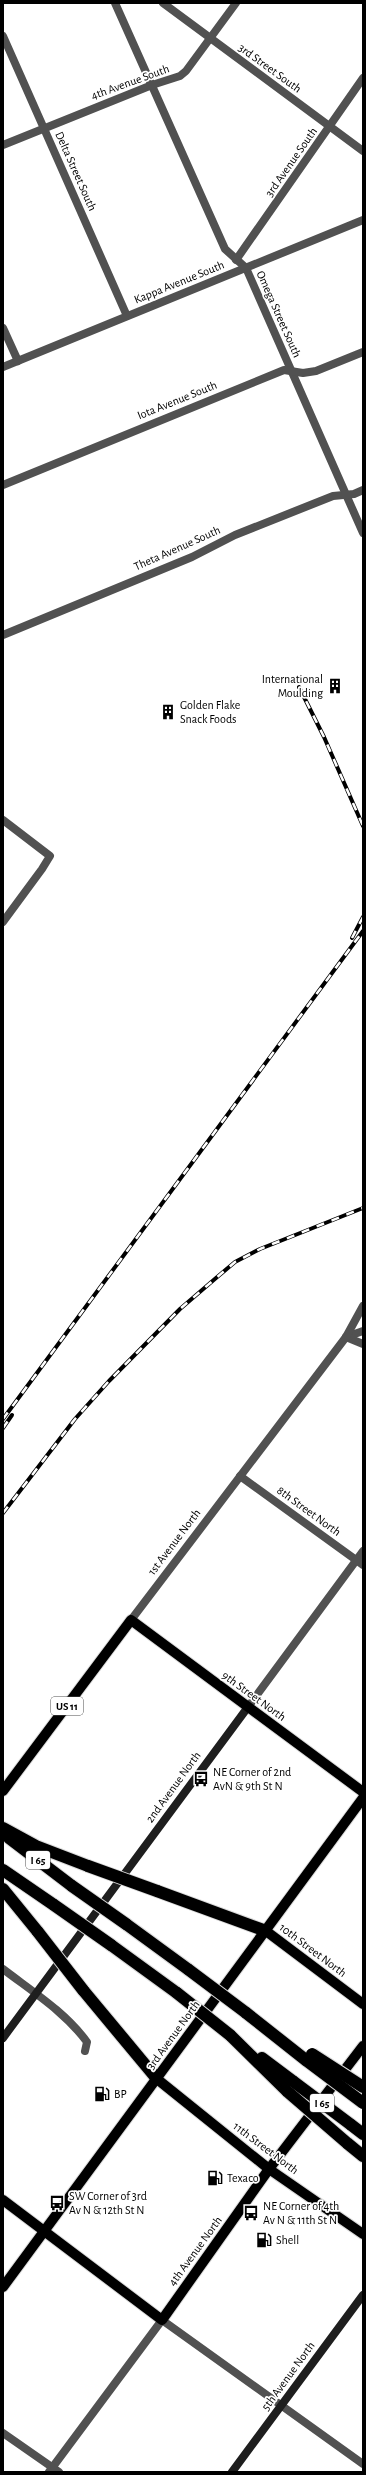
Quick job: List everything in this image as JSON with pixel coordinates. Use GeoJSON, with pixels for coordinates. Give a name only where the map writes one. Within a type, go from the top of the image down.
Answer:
{"type":"FeatureCollection","features":[{"type":"Feature","properties":{"kind":"highway"},"geometry":{"type":"LineString","coordinates":[[5,1832],[36,1846],[88,1866],[266,1931]]}},
{"type":"Feature","properties":{"kind":"highway","name":"I 65"},"geometry":{"type":"LineString","coordinates":[[5,1832],[72,1886],[189,1970],[259,2024],[310,2058],[363,2103]]}},
{"type":"Feature","properties":{"kind":"highway","name":"I 65"},"geometry":{"type":"LineString","coordinates":[[3,1870],[177,1993],[230,2035],[291,2087],[350,2124],[363,2134]]}},
{"type":"Feature","properties":{"kind":"highway"},"geometry":{"type":"LineString","coordinates":[[3,1889],[83,1990],[157,2079]]}},
{"type":"Feature","properties":{"kind":"highway"},"geometry":{"type":"LineString","coordinates":[[310,2058],[363,2087]]}},
{"type":"Feature","properties":{"kind":"highway"},"geometry":{"type":"LineString","coordinates":[[291,2087],[347,2143],[363,2156]]}},
{"type":"Feature","properties":{"kind":"main road","name":"9th Street North"},"geometry":{"type":"LineString","coordinates":[[131,1620],[363,1792]]}},
{"type":"Feature","properties":{"kind":"main road","name":"1st Avenue North"},"geometry":{"type":"LineString","coordinates":[[3,1791],[131,1620]]}},
{"type":"Feature","properties":{"kind":"main road","name":"2nd Avenue North"},"geometry":{"type":"LineString","coordinates":[[3,2038],[248,1707]]}},
{"type":"Feature","properties":{"kind":"main road","name":"3rd Avenue North"},"geometry":{"type":"LineString","coordinates":[[3,2286],[363,1798]]}},
{"type":"Feature","properties":{"kind":"main road","name":"10th Street North"},"geometry":{"type":"LineString","coordinates":[[266,1931],[363,2004]]}},
{"type":"Feature","properties":{"kind":"main road","name":"4th Avenue North"},"geometry":{"type":"LineString","coordinates":[[162,2320],[269,2169],[363,2046]]}},
{"type":"Feature","properties":{"kind":"main road","name":"11th Street North"},"geometry":{"type":"LineString","coordinates":[[157,2079],[269,2169],[363,2234]]}},
{"type":"Feature","properties":{"kind":"main road"},"geometry":{"type":"LineString","coordinates":[[3,2200],[45,2230],[162,2320]]}},
{"type":"Feature","properties":{"kind":"main road","name":"5th Avenue North"},"geometry":{"type":"LineString","coordinates":[[232,2472],[363,2295]]}},
{"type":"Feature","properties":{"kind":"street","name":"Omega Street South"},"geometry":{"type":"LineString","coordinates":[[115,3],[225,249],[246,268],[322,437],[345,495],[363,533]]}},
{"type":"Feature","properties":{"kind":"street","name":"3rd Street South"},"geometry":{"type":"LineString","coordinates":[[164,3],[210,39],[363,151]]}},
{"type":"Feature","properties":{"kind":"street","name":"4th Avenue South"},"geometry":{"type":"LineString","coordinates":[[3,145],[152,85],[184,74],[236,3]]}},
{"type":"Feature","properties":{"kind":"street","name":"Delta Street South"},"geometry":{"type":"LineString","coordinates":[[3,36],[127,316]]}},
{"type":"Feature","properties":{"kind":"street","name":"3rd Avenue South"},"geometry":{"type":"LineString","coordinates":[[236,260],[363,78]]}},
{"type":"Feature","properties":{"kind":"street","name":"Kappa Avenue South"},"geometry":{"type":"LineString","coordinates":[[3,367],[363,220]]}},
{"type":"Feature","properties":{"kind":"street"},"geometry":{"type":"LineString","coordinates":[[3,328],[18,361]]}},
{"type":"Feature","properties":{"kind":"street","name":"Iota Avenue South"},"geometry":{"type":"LineString","coordinates":[[3,486],[284,370],[303,373],[316,371],[363,352]]}},
{"type":"Feature","properties":{"kind":"street","name":"Theta Avenue South"},"geometry":{"type":"LineString","coordinates":[[3,635],[192,557],[235,535],[333,496],[345,495],[363,490]]}},
{"type":"Feature","properties":{"kind":"street"},"geometry":{"type":"LineString","coordinates":[[3,820],[50,856],[42,870],[3,922]]}},
{"type":"Feature","properties":{"kind":"street","name":"1st Avenue North"},"geometry":{"type":"LineString","coordinates":[[131,1620],[346,1337],[363,1306]]}},
{"type":"Feature","properties":{"kind":"street"},"geometry":{"type":"LineString","coordinates":[[346,1337],[363,1331]]}},
{"type":"Feature","properties":{"kind":"street"},"geometry":{"type":"LineString","coordinates":[[346,1337],[363,1344]]}},
{"type":"Feature","properties":{"kind":"street","name":"8th Street North"},"geometry":{"type":"LineString","coordinates":[[240,1476],[360,1563]]}},
{"type":"Feature","properties":{"kind":"street","name":"2nd Avenue North"},"geometry":{"type":"LineString","coordinates":[[248,1707],[360,1563],[363,1551]]}},
{"type":"Feature","properties":{"kind":"street"},"geometry":{"type":"LineString","coordinates":[[3,1969],[48,2002],[78,2030],[87,2042],[86,2051]]}},
{"type":"Feature","properties":{"kind":"street"},"geometry":{"type":"LineString","coordinates":[[162,2320],[363,2464]]}},
{"type":"Feature","properties":{"kind":"street","name":"4th Avenue North"},"geometry":{"type":"LineString","coordinates":[[53,2470],[162,2320]]}},
{"type":"Feature","properties":{"kind":"street"},"geometry":{"type":"LineString","coordinates":[[3,2433],[53,2470]]}},
{"type":"Feature","properties":{"kind":"railway"},"geometry":{"type":"LineString","coordinates":[[299,687],[324,737],[363,826]]}},
{"type":"Feature","properties":{"kind":"railway"},"geometry":{"type":"LineString","coordinates":[[352,938],[363,917]]}},
{"type":"Feature","properties":{"kind":"railway"},"geometry":{"type":"LineString","coordinates":[[3,1419],[363,931]]}},
{"type":"Feature","properties":{"kind":"railway"},"geometry":{"type":"LineString","coordinates":[[3,1513],[75,1419],[109,1381],[180,1309],[216,1278],[235,1262],[260,1249],[363,1208]]}},
{"type":"Feature","properties":{"kind":"railway"},"geometry":{"type":"LineString","coordinates":[[3,1428],[12,1415]]}},
{"type":"Feature","properties":{"kind":"place","name":"International Moulding"},"geometry":{"type":"Point","coordinates":[335,686]}},
{"type":"Feature","properties":{"kind":"place","name":"Golden Flake Snack Foods"},"geometry":{"type":"Point","coordinates":[168,712]}},
{"type":"Feature","properties":{"kind":"place","name":"NE Corner of 2nd AvN & 9th St N"},"geometry":{"type":"Point","coordinates":[201,1779]}},
{"type":"Feature","properties":{"kind":"place","name":"BP"},"geometry":{"type":"Point","coordinates":[102,2094]}},
{"type":"Feature","properties":{"kind":"place","name":"Texaco"},"geometry":{"type":"Point","coordinates":[215,2178]}},
{"type":"Feature","properties":{"kind":"place","name":"SW Corner of 3rd Av N & 12th St N"},"geometry":{"type":"Point","coordinates":[57,2203]}},
{"type":"Feature","properties":{"kind":"place","name":"NE Corner of 4th Av N & 11th St N"},"geometry":{"type":"Point","coordinates":[251,2213]}},
{"type":"Feature","properties":{"kind":"place","name":"Shell"},"geometry":{"type":"Point","coordinates":[264,2240]}}]}
